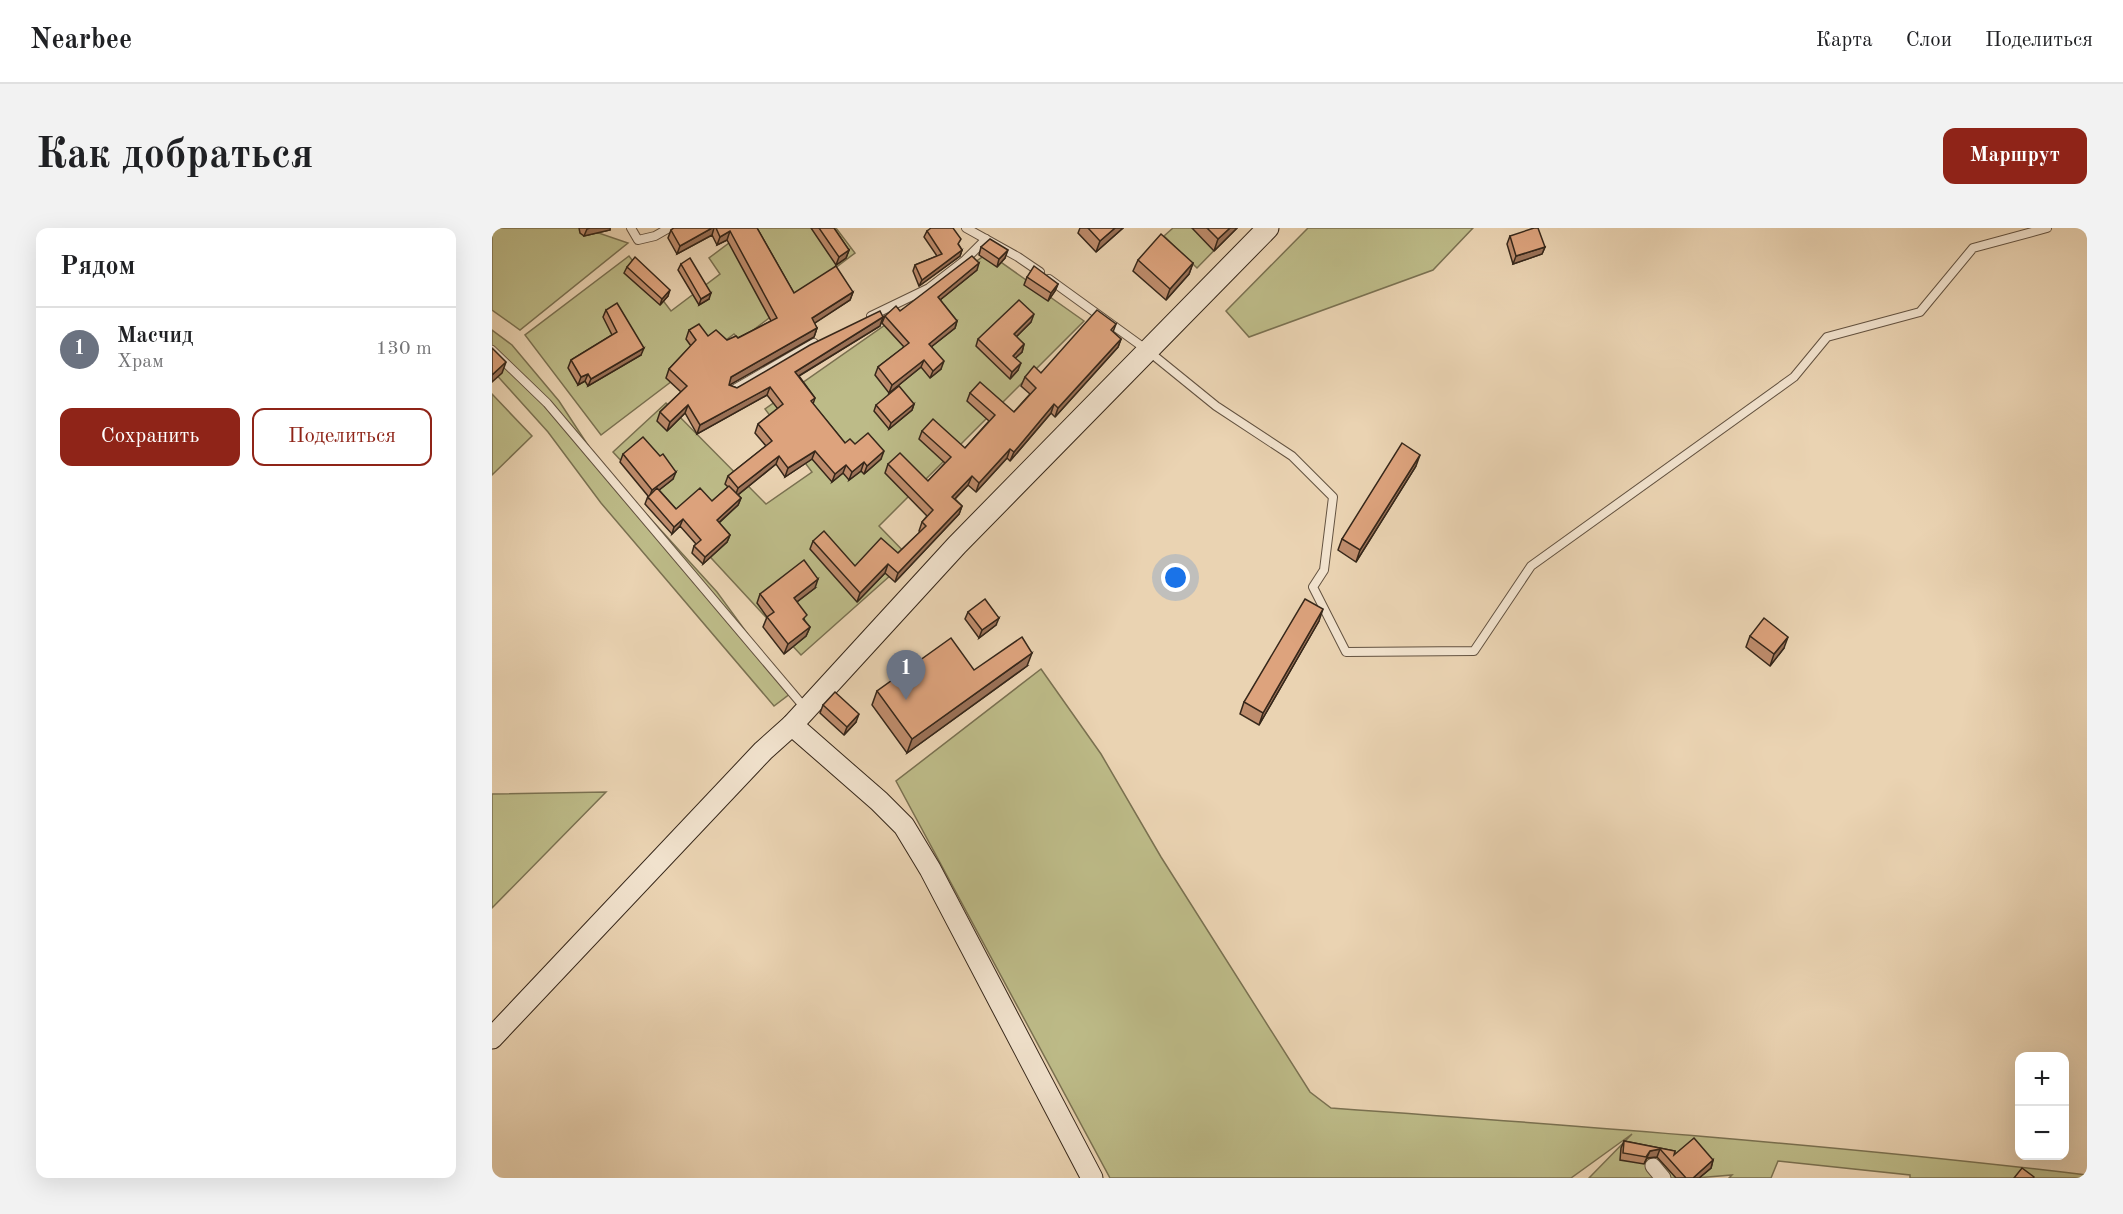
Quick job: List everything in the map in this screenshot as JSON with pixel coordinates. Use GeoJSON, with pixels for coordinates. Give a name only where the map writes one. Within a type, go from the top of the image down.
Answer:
{"type":"FeatureCollection","features":[{"type":"Feature","properties":{"kind":"street"},"geometry":{"type":"LineString","coordinates":[[492,1038],[764,751],[792,725],[957,545],[1268,228]]}},
{"type":"Feature","properties":{"kind":"street"},"geometry":{"type":"LineString","coordinates":[[792,725],[879,801],[904,826],[930,869],[1092,1178]]}},
{"type":"Feature","properties":{"kind":"street"},"geometry":{"type":"LineString","coordinates":[[1653,1166],[1663,1178]]}},
{"type":"Feature","properties":{"kind":"lane"},"geometry":{"type":"LineString","coordinates":[[631,228],[639,240],[645,240],[669,228]]}},
{"type":"Feature","properties":{"kind":"lane"},"geometry":{"type":"LineString","coordinates":[[966,228],[1018,256],[1147,350],[1216,406],[1292,456],[1334,497],[1324,570],[1313,587],[1346,652],[1474,651],[1531,566],[1794,377],[1827,337],[1920,312],[1973,248],[2047,228]]}},
{"type":"Feature","properties":{"kind":"lane"},"geometry":{"type":"LineString","coordinates":[[857,322],[929,288],[964,261],[986,239]]}},
{"type":"Feature","properties":{"kind":"lane"},"geometry":{"type":"LineString","coordinates":[[731,391],[825,338]]}},
{"type":"Feature","properties":{"kind":"lane"},"geometry":{"type":"LineString","coordinates":[[492,350],[547,403],[806,709]]}},
{"type":"Feature","properties":{"kind":"shaded area"},"geometry":{"type":"Polygon","coordinates":[[[492,228],[584,228],[628,243],[520,330],[492,310],[492,228]]]}},
{"type":"Feature","properties":{"kind":"shaded area"},"geometry":{"type":"Polygon","coordinates":[[[749,228],[836,228],[855,253],[740,340],[734,334],[601,435],[525,335],[629,256],[671,311],[720,274],[709,258],[749,228]]]}},
{"type":"Feature","properties":{"kind":"shaded area"},"geometry":{"type":"Polygon","coordinates":[[[1173,228],[1236,228],[1197,268],[1164,236],[1173,228]]]}},
{"type":"Feature","properties":{"kind":"shaded area"},"geometry":{"type":"Polygon","coordinates":[[[1308,228],[1473,228],[1433,270],[1249,337],[1226,311],[1308,228]]]}},
{"type":"Feature","properties":{"kind":"shaded area"},"geometry":{"type":"Polygon","coordinates":[[[988,253],[1084,321],[879,526],[910,558],[801,655],[613,452],[666,403],[766,504],[812,472],[765,409],[988,253]]]}},
{"type":"Feature","properties":{"kind":"shaded area"},"geometry":{"type":"Polygon","coordinates":[[[492,330],[512,345],[559,401],[599,462],[717,592],[791,693],[774,706],[601,503],[548,432],[492,370],[492,330]]]}},
{"type":"Feature","properties":{"kind":"shaded area"},"geometry":{"type":"Polygon","coordinates":[[[492,394],[532,436],[492,475],[492,394]]]}},
{"type":"Feature","properties":{"kind":"shaded area"},"geometry":{"type":"Polygon","coordinates":[[[1041,669],[1101,754],[1161,857],[1310,1092],[1331,1108],[1804,1145],[1993,1164],[2087,1175],[2087,1178],[1910,1178],[1910,1175],[1778,1161],[1771,1178],[1729,1178],[1732,1175],[1696,1178],[1589,1178],[1632,1134],[1571,1178],[1110,1178],[896,781],[1041,669]]]}},
{"type":"Feature","properties":{"kind":"shaded area"},"geometry":{"type":"Polygon","coordinates":[[[606,792],[492,908],[492,794],[606,792]]]}},
{"type":"Feature","properties":{"kind":"building"},"geometry":{"type":"Polygon","coordinates":[[[674,228],[712,228],[680,246],[671,230],[674,228]]]}},
{"type":"Feature","properties":{"kind":"building"},"geometry":{"type":"Polygon","coordinates":[[[716,228],[757,228],[794,293],[836,266],[853,292],[812,318],[817,328],[731,377],[729,385],[737,388],[810,345],[880,311],[883,317],[795,372],[815,398],[811,401],[845,443],[850,439],[855,444],[868,433],[884,451],[867,466],[864,462],[852,472],[846,465],[835,474],[815,451],[788,468],[779,456],[738,488],[728,476],[772,441],[758,424],[783,404],[770,387],[700,425],[688,405],[670,422],[660,412],[687,386],[669,369],[696,340],[689,330],[699,324],[708,336],[716,330],[727,340],[736,336],[738,338],[777,318],[730,231],[720,237],[716,228]]]}},
{"type":"Feature","properties":{"kind":"building"},"geometry":{"type":"Polygon","coordinates":[[[819,228],[834,228],[849,250],[839,257],[819,228]]]}},
{"type":"Feature","properties":{"kind":"building"},"geometry":{"type":"Polygon","coordinates":[[[931,228],[953,228],[961,239],[958,244],[962,250],[922,280],[915,265],[942,254],[927,231],[931,228]]]}},
{"type":"Feature","properties":{"kind":"building"},"geometry":{"type":"Polygon","coordinates":[[[1088,228],[1115,228],[1100,241],[1088,228]]]}},
{"type":"Feature","properties":{"kind":"building"},"geometry":{"type":"Polygon","coordinates":[[[1207,228],[1230,228],[1218,239],[1207,228]]]}},
{"type":"Feature","properties":{"kind":"building"},"geometry":{"type":"Polygon","coordinates":[[[1538,228],[1545,247],[1516,256],[1510,236],[1538,228]]]}},
{"type":"Feature","properties":{"kind":"building"},"geometry":{"type":"Polygon","coordinates":[[[1161,234],[1193,263],[1170,289],[1138,260],[1161,234]]]}},
{"type":"Feature","properties":{"kind":"building"},"geometry":{"type":"Polygon","coordinates":[[[990,239],[1008,250],[999,259],[981,247],[990,239]]]}},
{"type":"Feature","properties":{"kind":"building"},"geometry":{"type":"Polygon","coordinates":[[[972,256],[979,263],[938,297],[957,321],[929,344],[944,361],[933,371],[924,360],[892,385],[878,367],[909,343],[885,316],[896,306],[900,311],[972,256]]]}},
{"type":"Feature","properties":{"kind":"building"},"geometry":{"type":"Polygon","coordinates":[[[635,257],[670,290],[662,299],[627,267],[635,257]]]}},
{"type":"Feature","properties":{"kind":"building"},"geometry":{"type":"Polygon","coordinates":[[[690,258],[711,293],[701,299],[681,264],[690,258]]]}},
{"type":"Feature","properties":{"kind":"building"},"geometry":{"type":"Polygon","coordinates":[[[1034,266],[1058,284],[1051,293],[1027,277],[1034,266]]]}},
{"type":"Feature","properties":{"kind":"building"},"geometry":{"type":"Polygon","coordinates":[[[1019,300],[1034,314],[1014,334],[1024,344],[1013,356],[1021,363],[1012,372],[978,339],[1019,300]]]}},
{"type":"Feature","properties":{"kind":"building"},"geometry":{"type":"Polygon","coordinates":[[[617,303],[644,348],[591,379],[588,374],[581,377],[571,360],[617,332],[606,310],[617,303]]]}},
{"type":"Feature","properties":{"kind":"building"},"geometry":{"type":"Polygon","coordinates":[[[1097,310],[1116,324],[1111,330],[1121,339],[1058,408],[1054,404],[1014,452],[1010,449],[979,483],[972,476],[952,497],[962,506],[898,573],[888,564],[860,593],[813,541],[824,531],[855,566],[881,538],[898,553],[926,526],[922,522],[933,510],[888,464],[900,453],[928,481],[951,457],[922,431],[933,419],[965,448],[995,415],[970,393],[980,382],[1014,412],[1036,388],[1025,377],[1034,366],[1041,373],[1097,310]]]}},
{"type":"Feature","properties":{"kind":"building"},"geometry":{"type":"Polygon","coordinates":[[[492,348],[506,362],[492,375],[492,348]]]}},
{"type":"Feature","properties":{"kind":"building"},"geometry":{"type":"Polygon","coordinates":[[[899,386],[914,404],[891,423],[876,405],[899,386]]]}},
{"type":"Feature","properties":{"kind":"building"},"geometry":{"type":"Polygon","coordinates":[[[643,437],[660,456],[663,454],[676,472],[652,490],[623,454],[643,437]]]}},
{"type":"Feature","properties":{"kind":"building"},"geometry":{"type":"Polygon","coordinates":[[[1402,443],[1420,455],[1360,550],[1342,539],[1402,443]]]}},
{"type":"Feature","properties":{"kind":"building"},"geometry":{"type":"Polygon","coordinates":[[[729,486],[741,498],[717,520],[730,535],[705,557],[694,546],[701,540],[683,519],[674,527],[648,497],[657,488],[676,509],[700,488],[712,501],[729,486]]]}},
{"type":"Feature","properties":{"kind":"building"},"geometry":{"type":"Polygon","coordinates":[[[804,560],[818,579],[794,598],[807,615],[803,619],[810,627],[788,644],[767,617],[774,612],[760,594],[804,560]]]}},
{"type":"Feature","properties":{"kind":"building"},"geometry":{"type":"Polygon","coordinates":[[[985,599],[999,618],[982,630],[968,612],[985,599]]]}},
{"type":"Feature","properties":{"kind":"building"},"geometry":{"type":"Polygon","coordinates":[[[1305,599],[1323,609],[1263,713],[1244,702],[1305,599]]]}},
{"type":"Feature","properties":{"kind":"building"},"geometry":{"type":"Polygon","coordinates":[[[1764,618],[1788,637],[1774,654],[1750,636],[1764,618]]]}},
{"type":"Feature","properties":{"kind":"building"},"geometry":{"type":"Polygon","coordinates":[[[1022,637],[1032,653],[912,739],[877,691],[951,638],[974,670],[1022,637]]]}},
{"type":"Feature","properties":{"kind":"building"},"geometry":{"type":"Polygon","coordinates":[[[835,692],[859,714],[847,727],[823,705],[835,692]]]}},
{"type":"Feature","properties":{"kind":"building"},"geometry":{"type":"Polygon","coordinates":[[[1694,1138],[1713,1160],[1693,1178],[1686,1178],[1660,1149],[1650,1151],[1646,1157],[1623,1153],[1624,1141],[1675,1151],[1674,1155],[1694,1138]]]}},
{"type":"Feature","properties":{"kind":"building"},"geometry":{"type":"Polygon","coordinates":[[[2022,1168],[2034,1177],[2014,1178],[2022,1168]]]}},
{"type":"Feature","properties":{"kind":"place","name":"Масчид"},"geometry":{"type":"Point","coordinates":[906,700]}}]}
